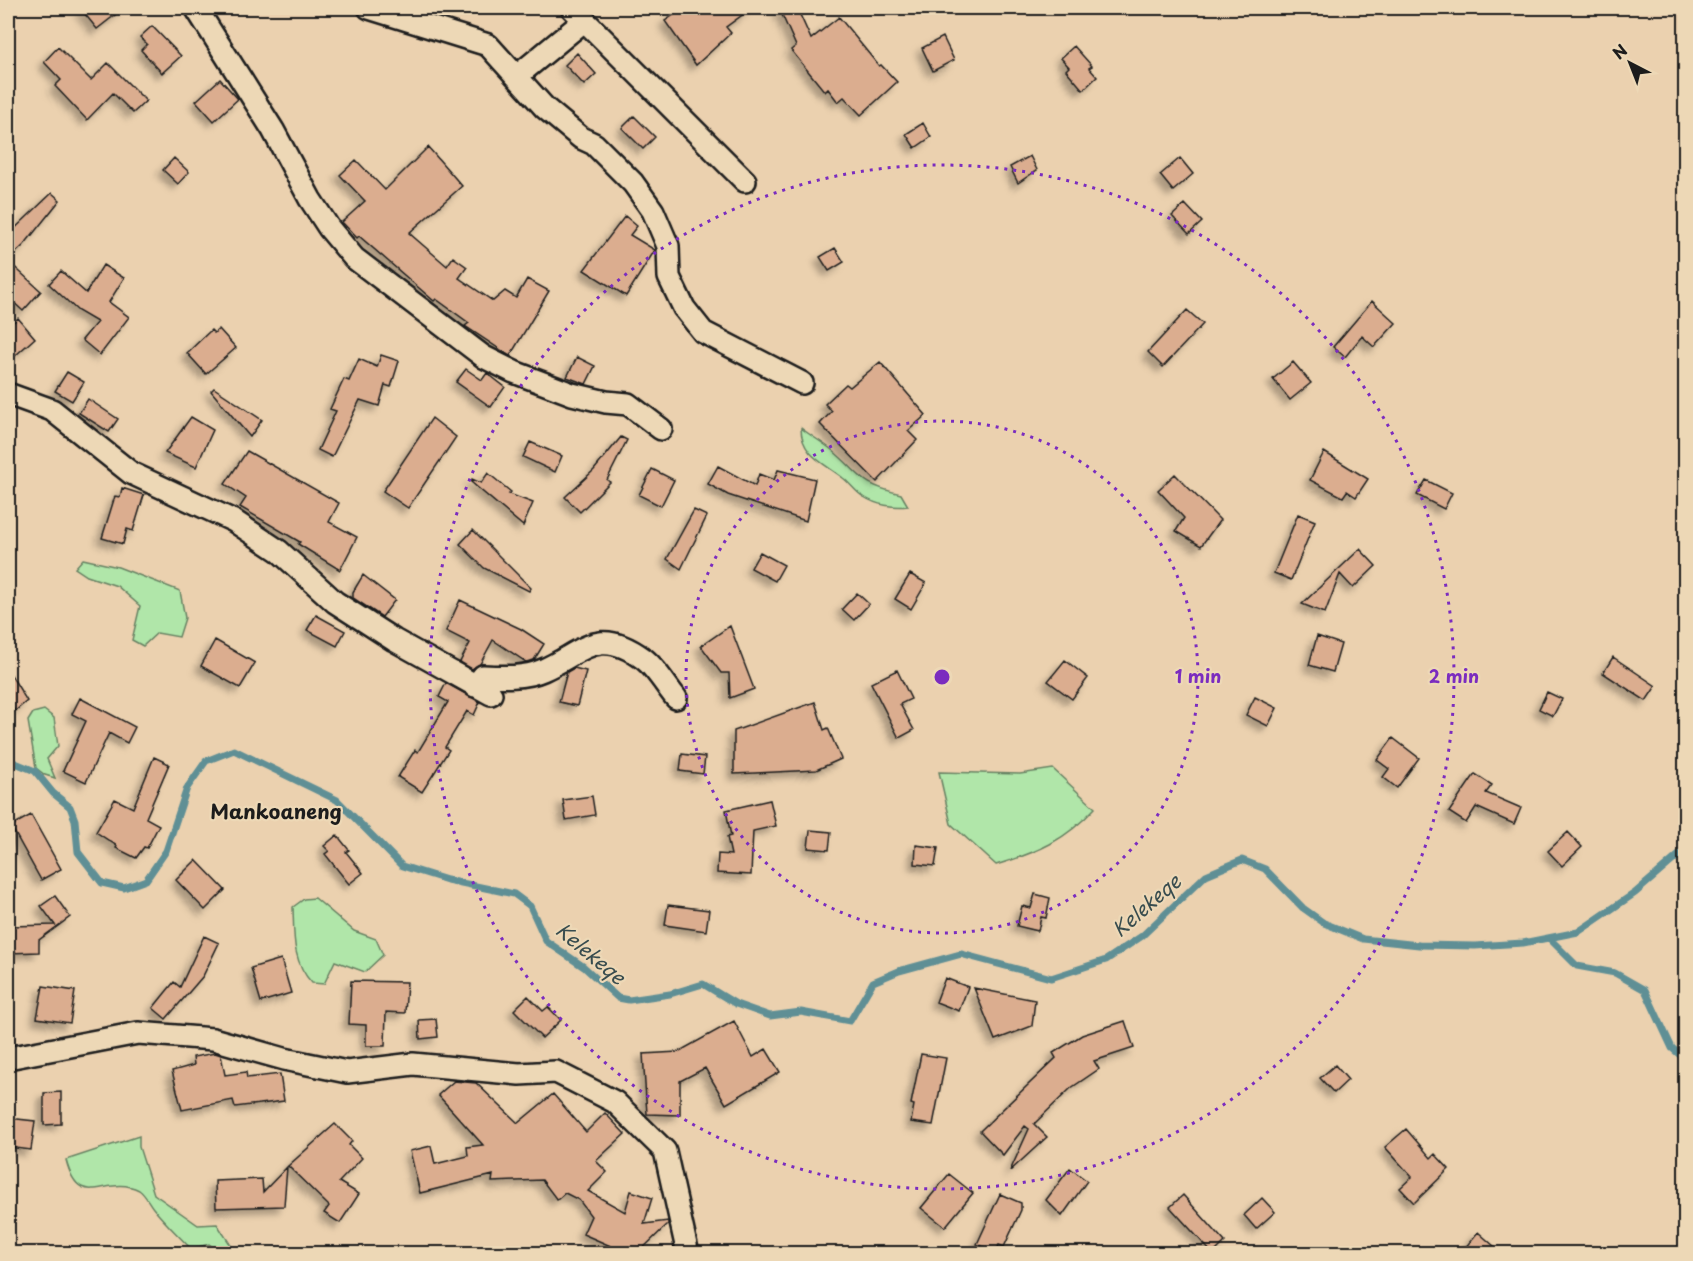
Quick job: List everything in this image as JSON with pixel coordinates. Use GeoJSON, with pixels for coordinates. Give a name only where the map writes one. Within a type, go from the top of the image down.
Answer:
{"type":"FeatureCollection","features":[{"type":"Feature","properties":{"kind":"street"},"geometry":{"type":"LineString","coordinates":[[196,8],[273,130],[316,209],[354,258],[484,357],[514,372],[572,394],[606,402],[628,404],[661,429]]}},
{"type":"Feature","properties":{"kind":"street"},"geometry":{"type":"LineString","coordinates":[[369,8],[488,45],[545,108],[581,138],[594,144],[633,183],[647,201],[668,246],[669,277],[684,308],[703,332],[802,383]]}},
{"type":"Feature","properties":{"kind":"street"},"geometry":{"type":"LineString","coordinates":[[517,76],[578,14],[745,181]]}},
{"type":"Feature","properties":{"kind":"street"},"geometry":{"type":"LineString","coordinates":[[8,394],[52,410],[131,473],[234,521],[279,551],[335,602],[393,640],[483,690],[483,676],[513,677],[542,671],[587,645],[614,643],[645,660],[676,699]]}},
{"type":"Feature","properties":{"kind":"street"},"geometry":{"type":"LineString","coordinates":[[8,1058],[138,1033],[213,1039],[284,1059],[347,1072],[413,1064],[519,1074],[556,1072],[615,1102],[665,1151],[688,1254]]}},
{"type":"Feature","properties":{"kind":"green space"},"geometry":{"type":"Polygon","coordinates":[[[801,428],[832,450],[868,482],[901,494],[908,506],[885,505],[861,495],[846,480],[809,452],[802,437],[801,428]]]}},
{"type":"Feature","properties":{"kind":"green space"},"geometry":{"type":"Polygon","coordinates":[[[83,559],[118,567],[180,591],[185,618],[179,637],[157,633],[143,646],[132,640],[140,606],[117,586],[87,576],[75,568],[83,559]]]}},
{"type":"Feature","properties":{"kind":"green space"},"geometry":{"type":"Polygon","coordinates":[[[44,710],[54,718],[58,746],[47,759],[55,778],[45,775],[36,768],[28,721],[33,713],[44,710]]]}},
{"type":"Feature","properties":{"kind":"green space"},"geometry":{"type":"Polygon","coordinates":[[[1053,769],[1095,808],[1073,829],[1050,844],[996,865],[951,824],[939,772],[1020,774],[1053,769]]]}},
{"type":"Feature","properties":{"kind":"green space"},"geometry":{"type":"Polygon","coordinates":[[[315,898],[354,931],[376,939],[383,955],[365,972],[335,961],[324,984],[312,983],[305,975],[295,948],[293,907],[304,899],[315,898]]]}},
{"type":"Feature","properties":{"kind":"green space"},"geometry":{"type":"Polygon","coordinates":[[[139,1136],[139,1147],[154,1194],[198,1225],[217,1224],[236,1253],[221,1253],[209,1244],[191,1249],[162,1219],[139,1190],[127,1186],[87,1189],[79,1185],[72,1176],[66,1160],[139,1136]]]}},
{"type":"Feature","properties":{"kind":"building"},"geometry":{"type":"Polygon","coordinates":[[[80,8],[124,8],[97,29],[80,8]]]}},
{"type":"Feature","properties":{"kind":"building"},"geometry":{"type":"Polygon","coordinates":[[[684,8],[752,8],[726,27],[731,33],[696,65],[665,21],[684,8]]]}},
{"type":"Feature","properties":{"kind":"building"},"geometry":{"type":"Polygon","coordinates":[[[779,8],[797,8],[811,39],[839,17],[879,66],[881,65],[897,82],[861,115],[844,97],[838,102],[828,89],[825,92],[791,50],[796,46],[779,8]]]}},
{"type":"Feature","properties":{"kind":"building"},"geometry":{"type":"Polygon","coordinates":[[[152,26],[181,56],[162,73],[141,50],[147,44],[140,37],[152,26]]]}},
{"type":"Feature","properties":{"kind":"building"},"geometry":{"type":"Polygon","coordinates":[[[943,37],[954,60],[933,71],[922,48],[943,37]]]}},
{"type":"Feature","properties":{"kind":"building"},"geometry":{"type":"Polygon","coordinates":[[[1074,46],[1092,66],[1089,68],[1097,77],[1083,90],[1066,70],[1069,67],[1061,58],[1074,46]]]}},
{"type":"Feature","properties":{"kind":"building"},"geometry":{"type":"Polygon","coordinates":[[[58,47],[91,80],[108,63],[146,101],[133,113],[113,93],[87,120],[55,86],[61,80],[44,62],[58,47]]]}},
{"type":"Feature","properties":{"kind":"building"},"geometry":{"type":"Polygon","coordinates":[[[577,53],[596,74],[584,85],[565,65],[577,53]]]}},
{"type":"Feature","properties":{"kind":"building"},"geometry":{"type":"Polygon","coordinates":[[[220,79],[238,99],[214,121],[196,101],[220,79]]]}},
{"type":"Feature","properties":{"kind":"building"},"geometry":{"type":"Polygon","coordinates":[[[634,116],[655,137],[643,149],[622,128],[634,116]]]}},
{"type":"Feature","properties":{"kind":"building"},"geometry":{"type":"Polygon","coordinates":[[[923,123],[931,137],[915,148],[906,134],[923,123]]]}},
{"type":"Feature","properties":{"kind":"building"},"geometry":{"type":"Polygon","coordinates":[[[428,147],[462,186],[409,233],[447,266],[453,257],[467,267],[459,278],[493,301],[505,291],[516,298],[527,279],[549,291],[510,356],[465,326],[469,323],[436,299],[434,301],[359,236],[357,238],[342,222],[365,201],[340,175],[356,160],[385,190],[428,147]]]}},
{"type":"Feature","properties":{"kind":"building"},"geometry":{"type":"Polygon","coordinates":[[[1030,156],[1037,170],[1018,183],[1010,167],[1030,156]]]}},
{"type":"Feature","properties":{"kind":"building"},"geometry":{"type":"Polygon","coordinates":[[[174,158],[189,172],[178,184],[163,170],[174,158]]]}},
{"type":"Feature","properties":{"kind":"building"},"geometry":{"type":"Polygon","coordinates":[[[1180,158],[1193,174],[1173,191],[1160,175],[1180,158]]]}},
{"type":"Feature","properties":{"kind":"building"},"geometry":{"type":"Polygon","coordinates":[[[52,193],[60,200],[24,245],[8,260],[8,235],[52,193]]]}},
{"type":"Feature","properties":{"kind":"building"},"geometry":{"type":"Polygon","coordinates":[[[1185,204],[1202,222],[1189,234],[1172,216],[1185,204]]]}},
{"type":"Feature","properties":{"kind":"building"},"geometry":{"type":"Polygon","coordinates":[[[625,216],[637,226],[630,235],[655,250],[626,296],[584,270],[625,216]]]}},
{"type":"Feature","properties":{"kind":"building"},"geometry":{"type":"Polygon","coordinates":[[[835,248],[844,262],[829,271],[820,257],[835,248]]]}},
{"type":"Feature","properties":{"kind":"building"},"geometry":{"type":"Polygon","coordinates":[[[8,261],[41,291],[23,311],[8,297],[8,261]]]}},
{"type":"Feature","properties":{"kind":"building"},"geometry":{"type":"Polygon","coordinates":[[[103,265],[124,278],[109,302],[129,317],[100,355],[82,340],[97,322],[78,311],[49,284],[61,271],[86,293],[103,265]]]}},
{"type":"Feature","properties":{"kind":"building"},"geometry":{"type":"Polygon","coordinates":[[[1372,301],[1396,323],[1374,347],[1362,336],[1345,357],[1333,347],[1372,301]]]}},
{"type":"Feature","properties":{"kind":"building"},"geometry":{"type":"Polygon","coordinates":[[[1187,310],[1203,324],[1163,367],[1148,352],[1187,310]]]}},
{"type":"Feature","properties":{"kind":"building"},"geometry":{"type":"Polygon","coordinates":[[[18,318],[35,338],[8,362],[8,327],[18,318]]]}},
{"type":"Feature","properties":{"kind":"building"},"geometry":{"type":"Polygon","coordinates":[[[219,329],[236,348],[206,374],[187,353],[211,330],[214,333],[219,329]]]}},
{"type":"Feature","properties":{"kind":"building"},"geometry":{"type":"Polygon","coordinates":[[[381,355],[399,361],[391,387],[385,385],[379,406],[360,400],[332,457],[318,450],[336,411],[330,409],[344,379],[349,381],[359,359],[377,367],[381,355]]]}},
{"type":"Feature","properties":{"kind":"building"},"geometry":{"type":"Polygon","coordinates":[[[577,357],[595,366],[586,384],[567,377],[577,357]]]}},
{"type":"Feature","properties":{"kind":"building"},"geometry":{"type":"Polygon","coordinates":[[[880,362],[926,415],[908,431],[917,440],[877,482],[820,424],[832,411],[825,404],[846,384],[850,387],[880,362]]]}},
{"type":"Feature","properties":{"kind":"building"},"geometry":{"type":"Polygon","coordinates":[[[1293,362],[1311,383],[1290,400],[1273,379],[1293,362]]]}},
{"type":"Feature","properties":{"kind":"building"},"geometry":{"type":"Polygon","coordinates":[[[466,369],[482,380],[487,373],[505,387],[491,407],[456,382],[466,369]]]}},
{"type":"Feature","properties":{"kind":"building"},"geometry":{"type":"Polygon","coordinates":[[[67,372],[84,382],[72,401],[55,391],[67,372]]]}},
{"type":"Feature","properties":{"kind":"building"},"geometry":{"type":"Polygon","coordinates":[[[214,388],[262,420],[250,437],[211,391],[214,388]]]}},
{"type":"Feature","properties":{"kind":"building"},"geometry":{"type":"Polygon","coordinates":[[[88,399],[118,419],[109,432],[79,413],[88,399]]]}},
{"type":"Feature","properties":{"kind":"building"},"geometry":{"type":"Polygon","coordinates":[[[191,417],[213,430],[196,467],[165,453],[191,417]]]}},
{"type":"Feature","properties":{"kind":"building"},"geometry":{"type":"Polygon","coordinates":[[[432,418],[456,437],[408,508],[383,491],[432,418]]]}},
{"type":"Feature","properties":{"kind":"building"},"geometry":{"type":"Polygon","coordinates":[[[621,437],[627,440],[607,480],[610,482],[580,512],[565,497],[594,470],[621,437]]]}},
{"type":"Feature","properties":{"kind":"building"},"geometry":{"type":"Polygon","coordinates":[[[530,442],[562,456],[555,472],[523,457],[530,442]]]}},
{"type":"Feature","properties":{"kind":"building"},"geometry":{"type":"Polygon","coordinates":[[[247,451],[339,503],[329,522],[357,537],[340,570],[298,544],[300,542],[240,507],[246,498],[225,484],[247,451]]]}},
{"type":"Feature","properties":{"kind":"building"},"geometry":{"type":"Polygon","coordinates":[[[1324,452],[1368,479],[1356,497],[1347,491],[1343,497],[1310,480],[1324,452]]]}},
{"type":"Feature","properties":{"kind":"building"},"geometry":{"type":"Polygon","coordinates":[[[718,466],[755,486],[759,474],[774,480],[778,470],[815,479],[806,521],[728,495],[708,484],[718,466]]]}},
{"type":"Feature","properties":{"kind":"building"},"geometry":{"type":"Polygon","coordinates":[[[652,469],[674,480],[661,506],[639,495],[652,469]]]}},
{"type":"Feature","properties":{"kind":"building"},"geometry":{"type":"Polygon","coordinates":[[[488,473],[511,492],[509,494],[533,503],[523,526],[471,482],[472,479],[481,483],[488,473]]]}},
{"type":"Feature","properties":{"kind":"building"},"geometry":{"type":"Polygon","coordinates":[[[1175,474],[1220,520],[1201,546],[1176,531],[1184,518],[1158,490],[1175,474]]]}},
{"type":"Feature","properties":{"kind":"building"},"geometry":{"type":"Polygon","coordinates":[[[1426,480],[1452,493],[1444,509],[1417,495],[1426,480]]]}},
{"type":"Feature","properties":{"kind":"building"},"geometry":{"type":"Polygon","coordinates":[[[122,488],[144,495],[133,531],[127,529],[123,544],[102,538],[115,496],[120,497],[122,488]]]}},
{"type":"Feature","properties":{"kind":"building"},"geometry":{"type":"Polygon","coordinates":[[[694,510],[707,516],[681,569],[667,559],[694,510]]]}},
{"type":"Feature","properties":{"kind":"building"},"geometry":{"type":"Polygon","coordinates":[[[1298,514],[1315,521],[1291,580],[1274,573],[1298,514]]]}},
{"type":"Feature","properties":{"kind":"building"},"geometry":{"type":"Polygon","coordinates":[[[473,530],[531,588],[529,591],[484,568],[460,544],[473,530]]]}},
{"type":"Feature","properties":{"kind":"building"},"geometry":{"type":"Polygon","coordinates":[[[1360,549],[1376,566],[1353,588],[1340,574],[1325,613],[1302,604],[1360,549]]]}},
{"type":"Feature","properties":{"kind":"building"},"geometry":{"type":"Polygon","coordinates":[[[760,552],[784,565],[775,581],[751,568],[760,552]]]}},
{"type":"Feature","properties":{"kind":"building"},"geometry":{"type":"Polygon","coordinates":[[[910,574],[926,583],[911,609],[895,599],[910,574]]]}},
{"type":"Feature","properties":{"kind":"building"},"geometry":{"type":"Polygon","coordinates":[[[363,575],[395,600],[382,617],[353,598],[353,592],[363,575]]]}},
{"type":"Feature","properties":{"kind":"building"},"geometry":{"type":"Polygon","coordinates":[[[857,593],[869,604],[854,620],[842,609],[857,593]]]}},
{"type":"Feature","properties":{"kind":"building"},"geometry":{"type":"Polygon","coordinates":[[[460,600],[521,629],[544,644],[534,660],[526,662],[493,640],[480,664],[472,669],[460,662],[470,643],[446,631],[460,600]]]}},
{"type":"Feature","properties":{"kind":"building"},"geometry":{"type":"Polygon","coordinates":[[[316,615],[345,631],[337,646],[307,630],[316,615]]]}},
{"type":"Feature","properties":{"kind":"building"},"geometry":{"type":"Polygon","coordinates":[[[730,626],[754,689],[730,698],[729,673],[721,673],[701,646],[730,626]]]}},
{"type":"Feature","properties":{"kind":"building"},"geometry":{"type":"Polygon","coordinates":[[[1317,636],[1341,644],[1333,672],[1309,665],[1317,636]]]}},
{"type":"Feature","properties":{"kind":"building"},"geometry":{"type":"Polygon","coordinates":[[[215,640],[255,663],[240,688],[201,666],[215,640]]]}},
{"type":"Feature","properties":{"kind":"building"},"geometry":{"type":"Polygon","coordinates":[[[1613,657],[1656,686],[1646,701],[1603,673],[1613,657]]]}},
{"type":"Feature","properties":{"kind":"building"},"geometry":{"type":"Polygon","coordinates":[[[1065,660],[1088,678],[1072,699],[1048,681],[1065,660]]]}},
{"type":"Feature","properties":{"kind":"building"},"geometry":{"type":"Polygon","coordinates":[[[574,668],[586,671],[577,706],[559,702],[567,672],[574,668]]]}},
{"type":"Feature","properties":{"kind":"building"},"geometry":{"type":"Polygon","coordinates":[[[8,670],[27,701],[15,711],[8,702],[8,670]]]}},
{"type":"Feature","properties":{"kind":"building"},"geometry":{"type":"Polygon","coordinates":[[[897,670],[911,699],[900,704],[914,730],[899,738],[871,683],[897,670]]]}},
{"type":"Feature","properties":{"kind":"building"},"geometry":{"type":"Polygon","coordinates":[[[446,683],[480,702],[474,715],[467,711],[445,747],[449,750],[422,792],[398,777],[415,750],[418,752],[448,702],[439,697],[446,683]]]}},
{"type":"Feature","properties":{"kind":"building"},"geometry":{"type":"Polygon","coordinates":[[[1547,692],[1562,699],[1553,716],[1539,709],[1547,692]]]}},
{"type":"Feature","properties":{"kind":"building"},"geometry":{"type":"Polygon","coordinates":[[[1255,697],[1277,708],[1268,726],[1246,715],[1255,697]]]}},
{"type":"Feature","properties":{"kind":"building"},"geometry":{"type":"Polygon","coordinates":[[[80,698],[135,727],[127,743],[109,733],[86,782],[63,771],[86,721],[72,714],[80,698]]]}},
{"type":"Feature","properties":{"kind":"building"},"geometry":{"type":"Polygon","coordinates":[[[815,702],[824,730],[828,728],[841,759],[816,770],[734,774],[734,731],[815,702]]]}},
{"type":"Feature","properties":{"kind":"building"},"geometry":{"type":"Polygon","coordinates":[[[1393,738],[1419,758],[1397,788],[1383,777],[1389,769],[1377,760],[1393,738]]]}},
{"type":"Feature","properties":{"kind":"building"},"geometry":{"type":"Polygon","coordinates":[[[682,754],[705,757],[703,774],[680,771],[682,754]]]}},
{"type":"Feature","properties":{"kind":"building"},"geometry":{"type":"Polygon","coordinates":[[[154,757],[169,764],[146,818],[159,825],[147,848],[144,847],[136,858],[116,848],[117,846],[96,832],[115,799],[133,808],[154,757]]]}},
{"type":"Feature","properties":{"kind":"building"},"geometry":{"type":"Polygon","coordinates":[[[1475,774],[1492,785],[1486,793],[1521,808],[1514,824],[1476,807],[1466,823],[1449,812],[1475,774]]]}},
{"type":"Feature","properties":{"kind":"building"},"geometry":{"type":"Polygon","coordinates":[[[592,796],[595,815],[566,820],[563,800],[592,796]]]}},
{"type":"Feature","properties":{"kind":"building"},"geometry":{"type":"Polygon","coordinates":[[[770,800],[776,826],[753,831],[751,875],[717,873],[718,854],[731,855],[727,837],[731,836],[726,810],[770,800]]]}},
{"type":"Feature","properties":{"kind":"building"},"geometry":{"type":"Polygon","coordinates":[[[31,815],[61,869],[41,880],[11,826],[31,815]]]}},
{"type":"Feature","properties":{"kind":"building"},"geometry":{"type":"Polygon","coordinates":[[[810,830],[831,832],[829,850],[808,848],[810,830]]]}},
{"type":"Feature","properties":{"kind":"building"},"geometry":{"type":"Polygon","coordinates":[[[1568,832],[1582,847],[1562,866],[1548,851],[1568,832]]]}},
{"type":"Feature","properties":{"kind":"building"},"geometry":{"type":"Polygon","coordinates":[[[337,835],[349,850],[346,852],[363,873],[349,884],[325,854],[329,851],[324,846],[337,835]]]}},
{"type":"Feature","properties":{"kind":"building"},"geometry":{"type":"Polygon","coordinates":[[[916,845],[938,848],[935,866],[915,864],[916,845]]]}},
{"type":"Feature","properties":{"kind":"building"},"geometry":{"type":"Polygon","coordinates":[[[196,860],[225,890],[205,910],[176,880],[196,860]]]}},
{"type":"Feature","properties":{"kind":"building"},"geometry":{"type":"Polygon","coordinates":[[[1035,894],[1050,898],[1046,918],[1041,917],[1038,931],[1017,926],[1022,906],[1031,908],[1035,894]]]}},
{"type":"Feature","properties":{"kind":"building"},"geometry":{"type":"Polygon","coordinates":[[[55,896],[70,917],[39,940],[39,952],[8,953],[8,926],[55,925],[41,906],[55,896]]]}},
{"type":"Feature","properties":{"kind":"building"},"geometry":{"type":"Polygon","coordinates":[[[668,905],[709,910],[706,931],[665,925],[668,905]]]}},
{"type":"Feature","properties":{"kind":"building"},"geometry":{"type":"Polygon","coordinates":[[[204,936],[219,943],[203,976],[166,1019],[153,1008],[174,982],[180,987],[204,936]]]}},
{"type":"Feature","properties":{"kind":"building"},"geometry":{"type":"Polygon","coordinates":[[[281,959],[291,993],[261,1002],[251,968],[281,959]]]}},
{"type":"Feature","properties":{"kind":"building"},"geometry":{"type":"Polygon","coordinates":[[[945,978],[968,987],[959,1011],[936,1002],[945,978]]]}},
{"type":"Feature","properties":{"kind":"building"},"geometry":{"type":"Polygon","coordinates":[[[351,981],[407,982],[405,1013],[386,1012],[385,1046],[366,1046],[366,1025],[349,1024],[351,981]]]}},
{"type":"Feature","properties":{"kind":"building"},"geometry":{"type":"Polygon","coordinates":[[[43,986],[75,991],[70,1023],[37,1018],[43,986]]]}},
{"type":"Feature","properties":{"kind":"building"},"geometry":{"type":"Polygon","coordinates":[[[974,988],[1035,1000],[1032,1026],[995,1040],[974,988]]]}},
{"type":"Feature","properties":{"kind":"building"},"geometry":{"type":"Polygon","coordinates":[[[528,996],[543,1011],[548,1007],[561,1020],[542,1038],[514,1010],[528,996]]]}},
{"type":"Feature","properties":{"kind":"building"},"geometry":{"type":"Polygon","coordinates":[[[436,1019],[438,1037],[420,1039],[419,1020],[436,1019]]]}},
{"type":"Feature","properties":{"kind":"building"},"geometry":{"type":"Polygon","coordinates":[[[734,1021],[753,1057],[766,1049],[780,1072],[726,1104],[705,1068],[680,1081],[680,1115],[647,1114],[643,1054],[678,1052],[734,1021]]]}},
{"type":"Feature","properties":{"kind":"building"},"geometry":{"type":"Polygon","coordinates":[[[1125,1021],[1134,1048],[1094,1061],[1099,1069],[1071,1088],[1034,1124],[1047,1137],[1010,1171],[1029,1129],[1025,1126],[1003,1155],[980,1131],[1056,1058],[1053,1053],[1082,1035],[1125,1021]]]}},
{"type":"Feature","properties":{"kind":"building"},"geometry":{"type":"Polygon","coordinates":[[[215,1053],[221,1055],[225,1075],[246,1072],[247,1078],[280,1074],[284,1101],[235,1107],[233,1100],[182,1110],[172,1071],[194,1065],[193,1057],[215,1053]]]}},
{"type":"Feature","properties":{"kind":"building"},"geometry":{"type":"Polygon","coordinates":[[[921,1054],[946,1058],[933,1125],[911,1122],[914,1105],[911,1104],[921,1054]]]}},
{"type":"Feature","properties":{"kind":"building"},"geometry":{"type":"Polygon","coordinates":[[[1335,1065],[1348,1080],[1334,1093],[1320,1078],[1335,1065]]]}},
{"type":"Feature","properties":{"kind":"building"},"geometry":{"type":"Polygon","coordinates":[[[454,1081],[476,1083],[518,1123],[553,1094],[586,1132],[605,1113],[625,1134],[596,1161],[607,1172],[588,1191],[625,1212],[631,1191],[652,1198],[644,1224],[668,1221],[668,1224],[637,1254],[629,1254],[583,1234],[591,1216],[579,1200],[565,1193],[557,1200],[542,1180],[492,1182],[493,1175],[420,1193],[410,1151],[431,1146],[435,1164],[468,1156],[467,1147],[483,1145],[438,1095],[454,1081]]]}},
{"type":"Feature","properties":{"kind":"building"},"geometry":{"type":"Polygon","coordinates":[[[61,1092],[61,1124],[44,1125],[44,1093],[61,1092]]]}},
{"type":"Feature","properties":{"kind":"building"},"geometry":{"type":"Polygon","coordinates":[[[8,1118],[35,1121],[31,1150],[8,1147],[8,1118]]]}},
{"type":"Feature","properties":{"kind":"building"},"geometry":{"type":"Polygon","coordinates":[[[335,1124],[352,1141],[349,1145],[362,1158],[339,1182],[359,1194],[340,1223],[324,1213],[329,1206],[288,1166],[335,1124]]]}},
{"type":"Feature","properties":{"kind":"building"},"geometry":{"type":"Polygon","coordinates":[[[1406,1129],[1431,1158],[1435,1154],[1449,1169],[1414,1203],[1400,1188],[1412,1177],[1385,1147],[1406,1129]]]}},
{"type":"Feature","properties":{"kind":"building"},"geometry":{"type":"Polygon","coordinates":[[[287,1167],[284,1206],[216,1208],[215,1181],[262,1179],[263,1192],[287,1167]]]}},
{"type":"Feature","properties":{"kind":"building"},"geometry":{"type":"Polygon","coordinates":[[[1070,1168],[1087,1181],[1062,1216],[1046,1200],[1070,1168]]]}},
{"type":"Feature","properties":{"kind":"building"},"geometry":{"type":"Polygon","coordinates":[[[949,1174],[973,1193],[945,1227],[921,1208],[949,1174]]]}},
{"type":"Feature","properties":{"kind":"building"},"geometry":{"type":"Polygon","coordinates":[[[1000,1194],[1021,1203],[1021,1210],[1004,1247],[999,1245],[996,1252],[977,1244],[1000,1194]]]}},
{"type":"Feature","properties":{"kind":"building"},"geometry":{"type":"Polygon","coordinates":[[[1183,1195],[1225,1242],[1213,1254],[1170,1207],[1183,1195]]]}},
{"type":"Feature","properties":{"kind":"building"},"geometry":{"type":"Polygon","coordinates":[[[1262,1198],[1275,1212],[1256,1229],[1244,1215],[1262,1198]]]}},
{"type":"Feature","properties":{"kind":"building"},"geometry":{"type":"Polygon","coordinates":[[[1478,1232],[1503,1254],[1460,1254],[1478,1232]]]}},
{"type":"Feature","properties":{"kind":"waterway","name":"Kelekeqe"},"geometry":{"type":"LineString","coordinates":[[8,760],[35,771],[53,793],[70,807],[75,820],[78,852],[102,883],[124,888],[146,880],[166,851],[187,788],[206,761],[234,750],[337,800],[402,866],[447,880],[514,894],[530,906],[546,941],[584,967],[618,998],[629,1000],[670,994],[703,984],[736,1004],[770,1016],[801,1012],[850,1021],[873,982],[899,971],[961,954],[1051,978],[1106,960],[1142,936],[1206,875],[1242,860],[1265,869],[1303,908],[1324,923],[1363,939],[1419,945],[1475,946],[1523,943],[1578,932],[1635,893],[1686,849]]}},
{"type":"Feature","properties":{"kind":"waterway","name":"Kelekeqe"},"geometry":{"type":"LineString","coordinates":[[1549,938],[1577,966],[1615,973],[1645,990],[1672,1048],[1686,1060]]}},
{"type":"Feature","properties":{"kind":"district","name":"Mankoaneng"},"geometry":{"type":"Point","coordinates":[276,811]}}]}
